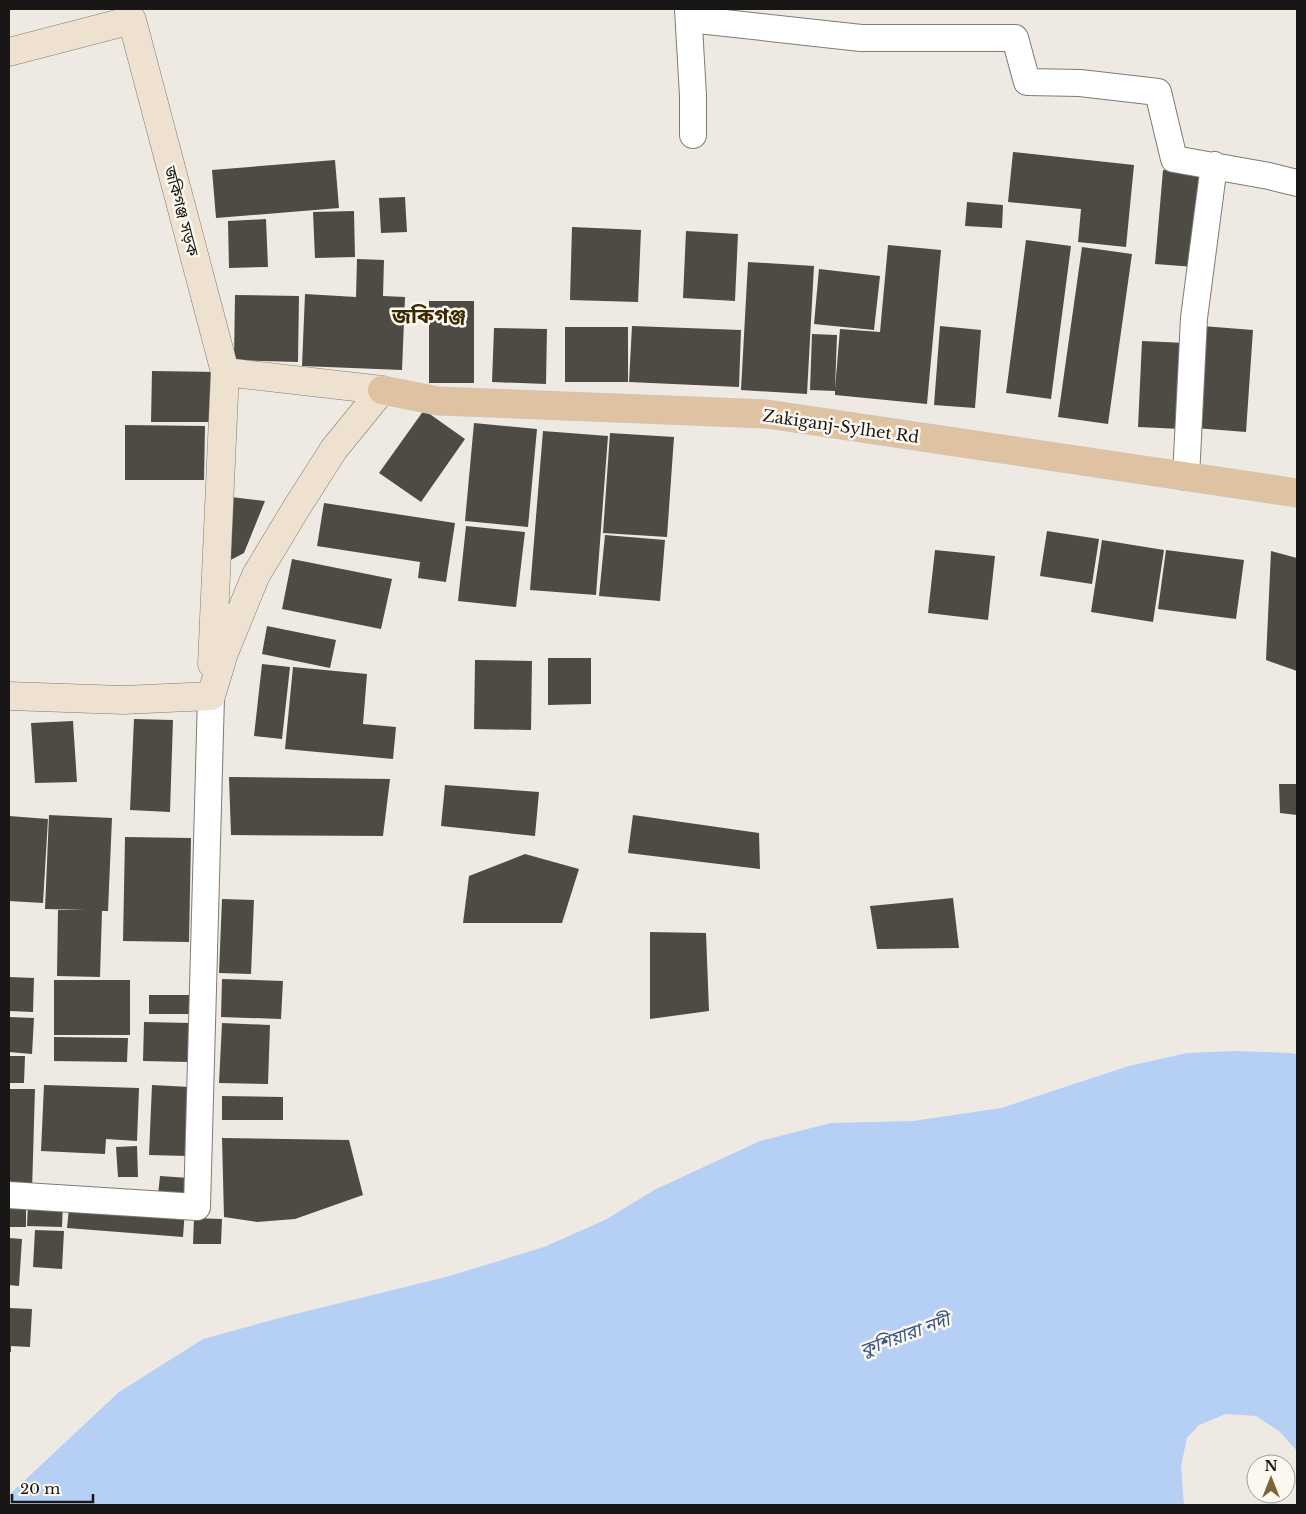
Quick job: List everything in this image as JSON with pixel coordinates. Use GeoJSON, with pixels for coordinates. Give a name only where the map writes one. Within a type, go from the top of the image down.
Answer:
{"type":"FeatureCollection","features":[{"type":"Feature","properties":{"kind":"main road","name":"Zakiganj-Sylhet Rd"},"geometry":{"type":"LineString","coordinates":[[382,390],[438,401],[767,414],[1297,493]]}},
{"type":"Feature","properties":{"kind":"street"},"geometry":{"type":"LineString","coordinates":[[693,135],[689,14],[862,38],[1015,38],[1027,82],[1080,83],[1158,92],[1174,159],[1214,165],[1297,183]]}},
{"type":"Feature","properties":{"kind":"street","name":"জকিগঞ্জ সড়ক"},"geometry":{"type":"LineString","coordinates":[[9,52],[131,15],[225,372],[211,696]]}},
{"type":"Feature","properties":{"kind":"street"},"geometry":{"type":"LineString","coordinates":[[1186,477],[1194,318],[1214,165]]}},
{"type":"Feature","properties":{"kind":"street"},"geometry":{"type":"LineString","coordinates":[[225,372],[382,390]]}},
{"type":"Feature","properties":{"kind":"street"},"geometry":{"type":"LineString","coordinates":[[9,1195],[197,1207],[211,696],[224,653],[256,575],[296,507],[334,449],[382,390]]}},
{"type":"Feature","properties":{"kind":"street"},"geometry":{"type":"LineString","coordinates":[[9,696],[123,700],[211,696]]}},
{"type":"Feature","properties":{"kind":"water","name":"কুশিয়ারা নদী"},"geometry":{"type":"Polygon","coordinates":[[[1236,1051],[1297,1054],[1297,1451],[1279,1431],[1256,1416],[1226,1414],[1199,1425],[1187,1438],[1181,1466],[1184,1505],[9,1505],[9,1495],[119,1392],[203,1339],[283,1317],[446,1277],[544,1247],[605,1220],[656,1189],[760,1141],[831,1123],[913,1121],[1001,1108],[1129,1066],[1187,1053],[1236,1051]]]}},
{"type":"Feature","properties":{"kind":"building"},"geometry":{"type":"Polygon","coordinates":[[[1013,152],[1134,165],[1126,247],[1078,242],[1081,209],[1008,202],[1013,152]]]}},
{"type":"Feature","properties":{"kind":"building"},"geometry":{"type":"Polygon","coordinates":[[[335,160],[339,208],[216,218],[212,170],[335,160]]]}},
{"type":"Feature","properties":{"kind":"building"},"geometry":{"type":"Polygon","coordinates":[[[1163,170],[1202,173],[1195,267],[1155,264],[1163,170]]]}},
{"type":"Feature","properties":{"kind":"building"},"geometry":{"type":"Polygon","coordinates":[[[405,197],[407,232],[381,233],[379,198],[405,197]]]}},
{"type":"Feature","properties":{"kind":"building"},"geometry":{"type":"Polygon","coordinates":[[[967,202],[1003,205],[1002,228],[965,226],[967,202]]]}},
{"type":"Feature","properties":{"kind":"building"},"geometry":{"type":"Polygon","coordinates":[[[354,211],[355,257],[315,258],[313,212],[354,211]]]}},
{"type":"Feature","properties":{"kind":"building"},"geometry":{"type":"Polygon","coordinates":[[[266,219],[268,267],[229,268],[228,221],[266,219]]]}},
{"type":"Feature","properties":{"kind":"building"},"geometry":{"type":"Polygon","coordinates":[[[572,227],[641,230],[638,302],[570,300],[572,227]]]}},
{"type":"Feature","properties":{"kind":"building"},"geometry":{"type":"Polygon","coordinates":[[[686,231],[738,234],[735,301],[683,298],[686,231]]]}},
{"type":"Feature","properties":{"kind":"building"},"geometry":{"type":"Polygon","coordinates":[[[1026,240],[1071,246],[1051,399],[1006,393],[1026,240]]]}},
{"type":"Feature","properties":{"kind":"building"},"geometry":{"type":"Polygon","coordinates":[[[888,245],[941,250],[927,404],[835,395],[835,391],[810,390],[812,334],[837,335],[835,389],[840,329],[880,332],[888,245]]]}},
{"type":"Feature","properties":{"kind":"building"},"geometry":{"type":"Polygon","coordinates":[[[1082,247],[1132,254],[1108,424],[1058,417],[1082,247]]]}},
{"type":"Feature","properties":{"kind":"building"},"geometry":{"type":"Polygon","coordinates":[[[357,259],[384,260],[383,296],[405,297],[402,370],[302,366],[305,294],[356,297],[357,259]]]}},
{"type":"Feature","properties":{"kind":"building"},"geometry":{"type":"Polygon","coordinates":[[[748,262],[814,266],[807,394],[741,390],[748,262]]]}},
{"type":"Feature","properties":{"kind":"building"},"geometry":{"type":"Polygon","coordinates":[[[819,269],[880,276],[874,330],[814,324],[819,269]]]}},
{"type":"Feature","properties":{"kind":"building"},"geometry":{"type":"Polygon","coordinates":[[[235,295],[299,296],[298,362],[234,360],[235,295]]]}},
{"type":"Feature","properties":{"kind":"building"},"geometry":{"type":"Polygon","coordinates":[[[429,301],[474,301],[474,383],[429,383],[429,301]]]}},
{"type":"Feature","properties":{"kind":"building"},"geometry":{"type":"Polygon","coordinates":[[[632,326],[741,330],[739,387],[629,382],[632,326]]]}},
{"type":"Feature","properties":{"kind":"building"},"geometry":{"type":"Polygon","coordinates":[[[940,326],[981,330],[975,408],[934,405],[940,326]]]}},
{"type":"Feature","properties":{"kind":"building"},"geometry":{"type":"Polygon","coordinates":[[[1202,326],[1253,330],[1246,432],[1195,428],[1202,326]]]}},
{"type":"Feature","properties":{"kind":"building"},"geometry":{"type":"Polygon","coordinates":[[[565,327],[628,327],[628,382],[565,382],[565,327]]]}},
{"type":"Feature","properties":{"kind":"building"},"geometry":{"type":"Polygon","coordinates":[[[494,328],[547,329],[546,384],[492,382],[494,328]]]}},
{"type":"Feature","properties":{"kind":"building"},"geometry":{"type":"Polygon","coordinates":[[[1142,341],[1186,343],[1182,429],[1138,427],[1142,341]]]}},
{"type":"Feature","properties":{"kind":"building"},"geometry":{"type":"Polygon","coordinates":[[[152,371],[218,372],[218,422],[151,422],[152,371]]]}},
{"type":"Feature","properties":{"kind":"building"},"geometry":{"type":"Polygon","coordinates":[[[424,410],[465,439],[421,502],[379,473],[424,410]]]}},
{"type":"Feature","properties":{"kind":"building"},"geometry":{"type":"Polygon","coordinates":[[[474,423],[537,429],[528,527],[465,521],[474,423]]]}},
{"type":"Feature","properties":{"kind":"building"},"geometry":{"type":"Polygon","coordinates":[[[125,425],[205,426],[204,480],[125,480],[125,425]]]}},
{"type":"Feature","properties":{"kind":"building"},"geometry":{"type":"Polygon","coordinates":[[[543,431],[608,436],[596,595],[530,590],[543,431]]]}},
{"type":"Feature","properties":{"kind":"building"},"geometry":{"type":"Polygon","coordinates":[[[610,433],[674,437],[667,537],[603,533],[610,433]]]}},
{"type":"Feature","properties":{"kind":"building"},"geometry":{"type":"Polygon","coordinates":[[[231,497],[265,501],[244,553],[223,564],[231,497]]]}},
{"type":"Feature","properties":{"kind":"building"},"geometry":{"type":"Polygon","coordinates":[[[324,503],[455,523],[446,582],[418,578],[420,562],[317,546],[324,503]]]}},
{"type":"Feature","properties":{"kind":"building"},"geometry":{"type":"Polygon","coordinates":[[[466,526],[525,532],[516,607],[458,601],[466,526]]]}},
{"type":"Feature","properties":{"kind":"building"},"geometry":{"type":"Polygon","coordinates":[[[1047,531],[1099,539],[1092,584],[1040,576],[1047,531]]]}},
{"type":"Feature","properties":{"kind":"building"},"geometry":{"type":"Polygon","coordinates":[[[605,535],[665,540],[660,601],[599,596],[605,535]]]}},
{"type":"Feature","properties":{"kind":"building"},"geometry":{"type":"Polygon","coordinates":[[[1102,540],[1164,550],[1153,622],[1091,612],[1102,540]]]}},
{"type":"Feature","properties":{"kind":"building"},"geometry":{"type":"Polygon","coordinates":[[[935,550],[995,556],[988,620],[928,613],[935,550]]]}},
{"type":"Feature","properties":{"kind":"building"},"geometry":{"type":"Polygon","coordinates":[[[1166,550],[1244,560],[1236,619],[1158,609],[1166,550]]]}},
{"type":"Feature","properties":{"kind":"building"},"geometry":{"type":"Polygon","coordinates":[[[1271,551],[1297,558],[1297,671],[1266,660],[1271,551]]]}},
{"type":"Feature","properties":{"kind":"building"},"geometry":{"type":"Polygon","coordinates":[[[292,559],[392,579],[381,629],[282,609],[292,559]]]}},
{"type":"Feature","properties":{"kind":"building"},"geometry":{"type":"Polygon","coordinates":[[[267,626],[336,640],[330,668],[262,654],[267,626]]]}},
{"type":"Feature","properties":{"kind":"building"},"geometry":{"type":"Polygon","coordinates":[[[548,658],[591,658],[591,704],[548,705],[548,658]]]}},
{"type":"Feature","properties":{"kind":"building"},"geometry":{"type":"Polygon","coordinates":[[[475,660],[532,661],[531,730],[474,729],[475,660]]]}},
{"type":"Feature","properties":{"kind":"building"},"geometry":{"type":"Polygon","coordinates":[[[262,664],[290,667],[282,739],[254,736],[262,664]]]}},
{"type":"Feature","properties":{"kind":"building"},"geometry":{"type":"Polygon","coordinates":[[[293,667],[367,674],[363,724],[396,727],[393,759],[285,749],[293,667]]]}},
{"type":"Feature","properties":{"kind":"building"},"geometry":{"type":"Polygon","coordinates":[[[134,719],[173,720],[170,812],[130,810],[134,719]]]}},
{"type":"Feature","properties":{"kind":"building"},"geometry":{"type":"Polygon","coordinates":[[[73,721],[77,782],[35,783],[31,723],[73,721]]]}},
{"type":"Feature","properties":{"kind":"building"},"geometry":{"type":"Polygon","coordinates":[[[229,777],[390,779],[383,836],[231,835],[229,777]]]}},
{"type":"Feature","properties":{"kind":"building"},"geometry":{"type":"Polygon","coordinates":[[[1279,784],[1297,784],[1297,815],[1280,813],[1279,784]]]}},
{"type":"Feature","properties":{"kind":"building"},"geometry":{"type":"Polygon","coordinates":[[[445,785],[539,792],[535,836],[441,826],[445,785]]]}},
{"type":"Feature","properties":{"kind":"building"},"geometry":{"type":"Polygon","coordinates":[[[49,815],[112,818],[108,911],[102,911],[100,977],[57,976],[58,910],[86,910],[45,909],[49,815]]]}},
{"type":"Feature","properties":{"kind":"building"},"geometry":{"type":"Polygon","coordinates":[[[633,815],[759,833],[760,869],[628,853],[633,815]]]}},
{"type":"Feature","properties":{"kind":"building"},"geometry":{"type":"Polygon","coordinates":[[[9,816],[48,819],[43,903],[9,901],[9,816]]]}},
{"type":"Feature","properties":{"kind":"building"},"geometry":{"type":"Polygon","coordinates":[[[125,837],[191,838],[189,942],[123,941],[125,837]]]}},
{"type":"Feature","properties":{"kind":"building"},"geometry":{"type":"Polygon","coordinates":[[[525,854],[579,869],[562,923],[463,923],[469,876],[525,854]]]}},
{"type":"Feature","properties":{"kind":"building"},"geometry":{"type":"Polygon","coordinates":[[[953,898],[959,948],[877,949],[870,906],[953,898]]]}},
{"type":"Feature","properties":{"kind":"building"},"geometry":{"type":"Polygon","coordinates":[[[222,899],[254,900],[251,974],[219,973],[222,899]]]}},
{"type":"Feature","properties":{"kind":"building"},"geometry":{"type":"Polygon","coordinates":[[[650,932],[706,933],[709,1011],[650,1019],[650,932]]]}},
{"type":"Feature","properties":{"kind":"building"},"geometry":{"type":"Polygon","coordinates":[[[9,977],[34,978],[33,1012],[9,1011],[9,977]]]}},
{"type":"Feature","properties":{"kind":"building"},"geometry":{"type":"Polygon","coordinates":[[[222,979],[283,981],[281,1019],[221,1017],[222,979]]]}},
{"type":"Feature","properties":{"kind":"building"},"geometry":{"type":"Polygon","coordinates":[[[54,980],[130,980],[130,1035],[54,1035],[54,980]]]}},
{"type":"Feature","properties":{"kind":"building"},"geometry":{"type":"Polygon","coordinates":[[[149,995],[191,995],[191,1014],[149,1014],[149,995]]]}},
{"type":"Feature","properties":{"kind":"building"},"geometry":{"type":"Polygon","coordinates":[[[9,1017],[34,1018],[32,1054],[9,1052],[9,1017]]]}},
{"type":"Feature","properties":{"kind":"building"},"geometry":{"type":"Polygon","coordinates":[[[144,1022],[191,1023],[191,1062],[143,1061],[144,1022]]]}},
{"type":"Feature","properties":{"kind":"building"},"geometry":{"type":"Polygon","coordinates":[[[222,1023],[270,1025],[268,1084],[219,1083],[222,1023]]]}},
{"type":"Feature","properties":{"kind":"building"},"geometry":{"type":"Polygon","coordinates":[[[54,1037],[128,1038],[127,1062],[54,1061],[54,1037]]]}},
{"type":"Feature","properties":{"kind":"building"},"geometry":{"type":"Polygon","coordinates":[[[9,1056],[25,1056],[24,1083],[9,1083],[9,1056]]]}},
{"type":"Feature","properties":{"kind":"building"},"geometry":{"type":"Polygon","coordinates":[[[44,1085],[139,1088],[137,1141],[106,1139],[105,1154],[41,1151],[44,1085]]]}},
{"type":"Feature","properties":{"kind":"building"},"geometry":{"type":"Polygon","coordinates":[[[152,1085],[190,1087],[187,1156],[149,1155],[152,1085]]]}},
{"type":"Feature","properties":{"kind":"building"},"geometry":{"type":"Polygon","coordinates":[[[9,1089],[35,1089],[32,1191],[9,1191],[9,1089]]]}},
{"type":"Feature","properties":{"kind":"building"},"geometry":{"type":"Polygon","coordinates":[[[222,1096],[283,1097],[283,1120],[222,1120],[222,1096]]]}},
{"type":"Feature","properties":{"kind":"building"},"geometry":{"type":"Polygon","coordinates":[[[222,1138],[349,1140],[363,1195],[295,1219],[257,1222],[224,1217],[222,1138]]]}},
{"type":"Feature","properties":{"kind":"building"},"geometry":{"type":"Polygon","coordinates":[[[137,1146],[138,1177],[118,1177],[116,1147],[137,1146]]]}},
{"type":"Feature","properties":{"kind":"building"},"geometry":{"type":"Polygon","coordinates":[[[160,1176],[189,1178],[188,1197],[158,1195],[160,1176]]]}},
{"type":"Feature","properties":{"kind":"building"},"geometry":{"type":"Polygon","coordinates":[[[9,1199],[26,1200],[26,1227],[9,1227],[9,1199]]]}},
{"type":"Feature","properties":{"kind":"building"},"geometry":{"type":"Polygon","coordinates":[[[70,1199],[185,1209],[183,1237],[67,1228],[70,1199]]]}},
{"type":"Feature","properties":{"kind":"building"},"geometry":{"type":"Polygon","coordinates":[[[28,1201],[63,1201],[62,1227],[27,1226],[28,1201]]]}},
{"type":"Feature","properties":{"kind":"building"},"geometry":{"type":"Polygon","coordinates":[[[194,1218],[222,1219],[221,1244],[193,1244],[194,1218]]]}},
{"type":"Feature","properties":{"kind":"building"},"geometry":{"type":"Polygon","coordinates":[[[35,1230],[64,1231],[62,1269],[33,1267],[35,1230]]]}},
{"type":"Feature","properties":{"kind":"building"},"geometry":{"type":"Polygon","coordinates":[[[9,1238],[22,1239],[19,1286],[9,1285],[9,1238]]]}},
{"type":"Feature","properties":{"kind":"building"},"geometry":{"type":"Polygon","coordinates":[[[9,1308],[32,1309],[30,1347],[11,1346],[11,1352],[9,1352],[9,1308]]]}},
{"type":"Feature","properties":{"kind":"district","name":"জকিগঞ্জ"},"geometry":{"type":"Point","coordinates":[429,316]}}]}
